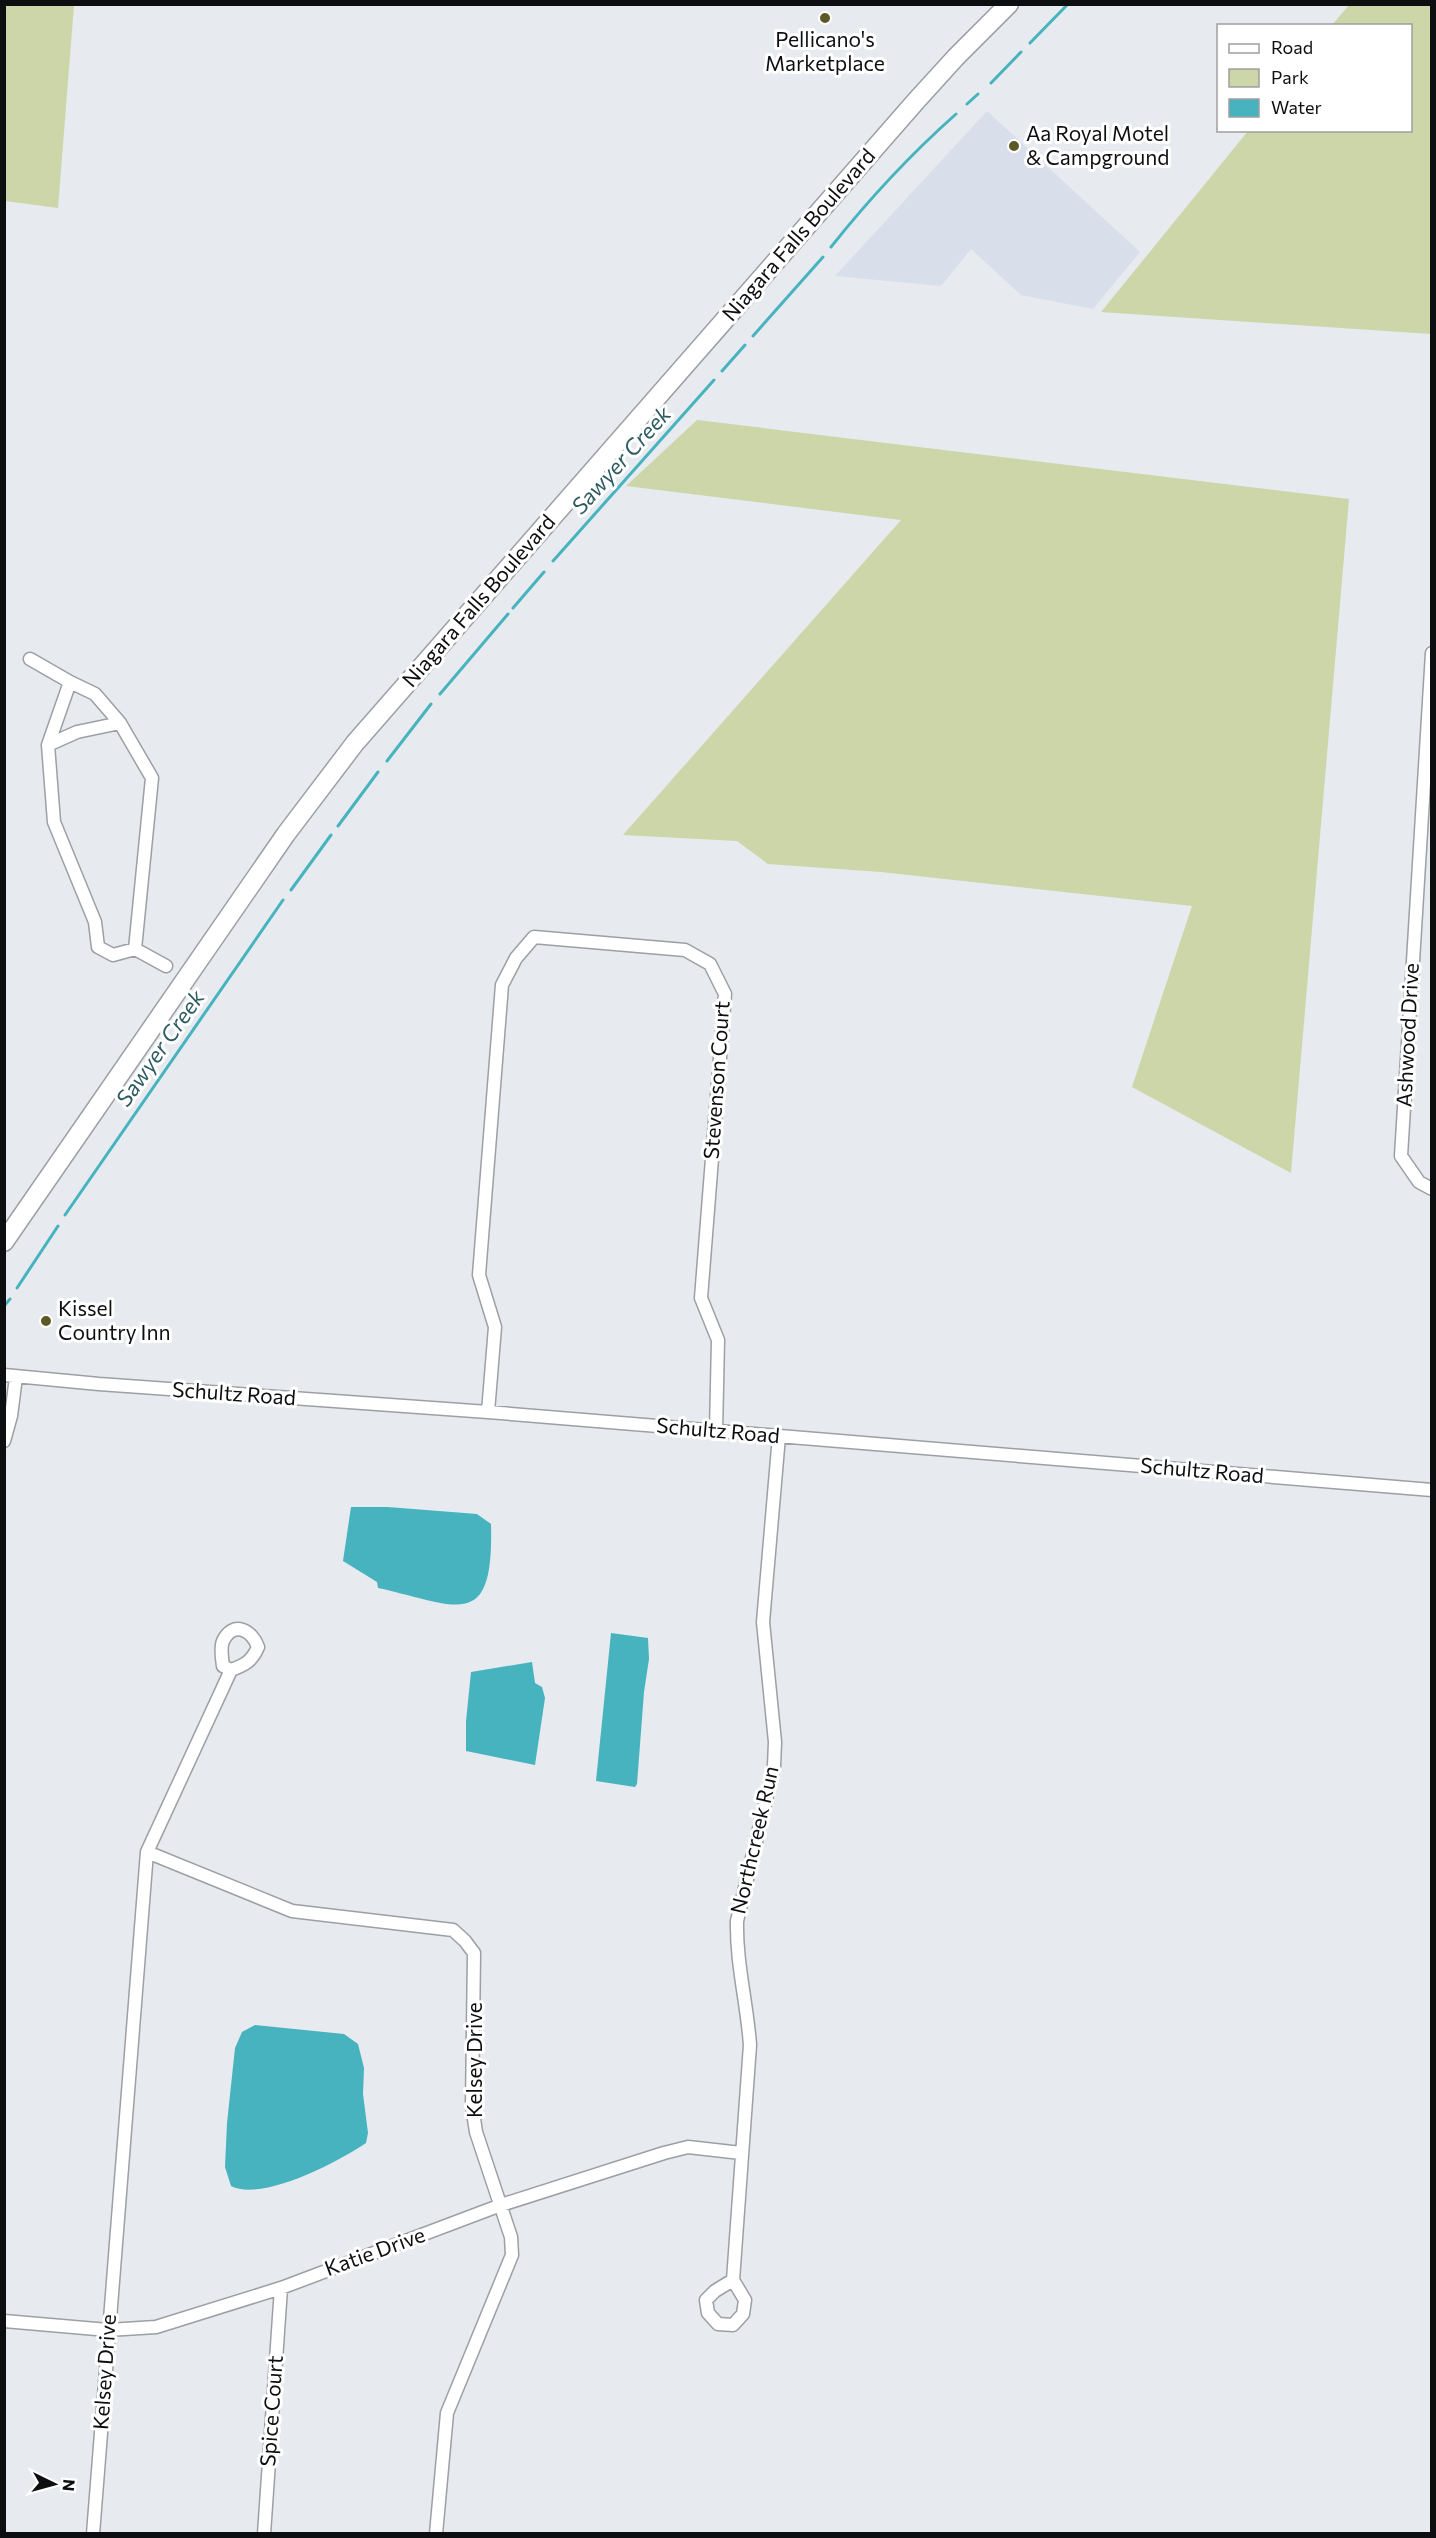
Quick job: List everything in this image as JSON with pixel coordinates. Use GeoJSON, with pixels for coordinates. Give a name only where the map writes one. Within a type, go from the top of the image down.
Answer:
{"type":"FeatureCollection","features":[{"type":"Feature","properties":{"kind":"main road","name":"Niagara Falls Boulevard"},"geometry":{"type":"LineString","coordinates":[[4,1242],[286,834],[355,743],[916,101],[1009,4]]}},
{"type":"Feature","properties":{"kind":"street","name":"Ashwood Drive"},"geometry":{"type":"LineString","coordinates":[[1431,653],[1401,1156],[1419,1182],[1431,1189]]}},
{"type":"Feature","properties":{"kind":"street"},"geometry":{"type":"LineString","coordinates":[[30,659],[95,694],[120,723],[152,777],[135,949]]}},
{"type":"Feature","properties":{"kind":"street"},"geometry":{"type":"LineString","coordinates":[[69,682],[48,745],[54,822],[95,922],[98,947],[113,955],[135,949],[166,966]]}},
{"type":"Feature","properties":{"kind":"street"},"geometry":{"type":"LineString","coordinates":[[48,745],[76,732],[120,723]]}},
{"type":"Feature","properties":{"kind":"street","name":"Stevenson Court"},"geometry":{"type":"LineString","coordinates":[[488,1412],[495,1326],[479,1275],[502,985],[516,958],[534,937],[546,938],[685,950],[710,964],[725,994],[701,1298],[718,1340],[716,1431]]}},
{"type":"Feature","properties":{"kind":"street"},"geometry":{"type":"LineString","coordinates":[[4,1441],[11,1416],[10,1376]]}},
{"type":"Feature","properties":{"kind":"street","name":"Schultz Road"},"geometry":{"type":"LineString","coordinates":[[10,1376],[488,1412],[1431,1490]]}},
{"type":"Feature","properties":{"kind":"street","name":"Northcreek Run"},"geometry":{"type":"LineString","coordinates":[[733,2280],[750,2045],[748,2016],[736,1945],[737,1921],[774,1766],[775,1742],[763,1623],[779,1436]]}},
{"type":"Feature","properties":{"kind":"street","name":"Kelsey Drive"},"geometry":{"type":"LineString","coordinates":[[93,2534],[147,1852],[231,1670]]}},
{"type":"Feature","properties":{"kind":"street","name":"Kelsey Drive"},"geometry":{"type":"LineString","coordinates":[[147,1852],[292,1911],[453,1930],[474,1953],[472,2106],[476,2132],[511,2237],[512,2255],[447,2413],[436,2534]]}},
{"type":"Feature","properties":{"kind":"street","name":"Katie Drive"},"geometry":{"type":"LineString","coordinates":[[4,2321],[108,2330],[156,2327],[281,2288],[501,2205],[688,2147],[741,2153]]}},
{"type":"Feature","properties":{"kind":"street","name":"Spice Court"},"geometry":{"type":"LineString","coordinates":[[264,2534],[281,2288]]}},
{"type":"Feature","properties":{"kind":"shaded area"},"geometry":{"type":"Polygon","coordinates":[[[987,111],[1140,252],[1093,309],[1021,295],[971,249],[941,286],[835,276],[987,111]]]}},
{"type":"Feature","properties":{"kind":"green space"},"geometry":{"type":"Polygon","coordinates":[[[5,4],[74,5],[58,208],[5,201],[5,4]]]}},
{"type":"Feature","properties":{"kind":"green space"},"geometry":{"type":"Polygon","coordinates":[[[1349,5],[1431,5],[1431,334],[1101,312],[1247,132],[1412,132],[1412,24],[1333,24],[1349,5]]]}},
{"type":"Feature","properties":{"kind":"green space"},"geometry":{"type":"Polygon","coordinates":[[[697,420],[1349,499],[1291,1173],[1132,1087],[1192,906],[881,872],[768,864],[737,841],[623,835],[901,520],[626,486],[697,420]]]}},
{"type":"Feature","properties":{"kind":"water"},"geometry":{"type":"Polygon","coordinates":[[[351,1507],[388,1507],[477,1514],[491,1524],[490,1559],[486,1583],[477,1597],[465,1604],[429,1601],[378,1588],[377,1582],[343,1561],[351,1507]]]}},
{"type":"Feature","properties":{"kind":"water"},"geometry":{"type":"Polygon","coordinates":[[[611,1633],[648,1638],[649,1659],[635,1787],[596,1781],[611,1633]]]}},
{"type":"Feature","properties":{"kind":"water"},"geometry":{"type":"Polygon","coordinates":[[[532,1662],[535,1683],[542,1687],[545,1698],[535,1765],[466,1751],[466,1721],[471,1672],[532,1662]]]}},
{"type":"Feature","properties":{"kind":"water"},"geometry":{"type":"Polygon","coordinates":[[[255,2025],[344,2034],[358,2044],[364,2068],[363,2094],[368,2133],[366,2143],[300,2178],[261,2189],[245,2190],[231,2186],[225,2167],[227,2123],[235,2048],[242,2032],[255,2025]]]}},
{"type":"Feature","properties":{"kind":"waterway","name":"Sawyer Creek"},"geometry":{"type":"LineString","coordinates":[[1030,43],[1068,4]]}},
{"type":"Feature","properties":{"kind":"waterway","name":"Sawyer Creek"},"geometry":{"type":"LineString","coordinates":[[991,83],[1021,52]]}},
{"type":"Feature","properties":{"kind":"waterway","name":"Sawyer Creek"},"geometry":{"type":"LineString","coordinates":[[967,104],[978,94]]}},
{"type":"Feature","properties":{"kind":"waterway","name":"Sawyer Creek"},"geometry":{"type":"LineString","coordinates":[[831,247],[890,178],[956,114]]}},
{"type":"Feature","properties":{"kind":"waterway","name":"Sawyer Creek"},"geometry":{"type":"LineString","coordinates":[[753,336],[823,257]]}},
{"type":"Feature","properties":{"kind":"waterway","name":"Sawyer Creek"},"geometry":{"type":"LineString","coordinates":[[722,371],[745,345]]}},
{"type":"Feature","properties":{"kind":"waterway","name":"Sawyer Creek"},"geometry":{"type":"LineString","coordinates":[[553,561],[714,380]]}},
{"type":"Feature","properties":{"kind":"waterway","name":"Sawyer Creek"},"geometry":{"type":"LineString","coordinates":[[513,608],[544,572]]}},
{"type":"Feature","properties":{"kind":"waterway","name":"Sawyer Creek"},"geometry":{"type":"LineString","coordinates":[[440,694],[508,614]]}},
{"type":"Feature","properties":{"kind":"waterway","name":"Sawyer Creek"},"geometry":{"type":"LineString","coordinates":[[387,761],[431,704]]}},
{"type":"Feature","properties":{"kind":"waterway","name":"Sawyer Creek"},"geometry":{"type":"LineString","coordinates":[[338,826],[378,772]]}},
{"type":"Feature","properties":{"kind":"waterway","name":"Sawyer Creek"},"geometry":{"type":"LineString","coordinates":[[291,890],[331,835]]}},
{"type":"Feature","properties":{"kind":"waterway","name":"Sawyer Creek"},"geometry":{"type":"LineString","coordinates":[[65,1215],[283,900]]}},
{"type":"Feature","properties":{"kind":"waterway","name":"Sawyer Creek"},"geometry":{"type":"LineString","coordinates":[[17,1288],[58,1226]]}},
{"type":"Feature","properties":{"kind":"waterway","name":"Sawyer Creek"},"geometry":{"type":"LineString","coordinates":[[4,1306],[10,1299]]}},
{"type":"Feature","properties":{"kind":"place","name":"Pellicano's Marketplace"},"geometry":{"type":"Point","coordinates":[825,18]}},
{"type":"Feature","properties":{"kind":"place","name":"Aa Royal Motel & Campground"},"geometry":{"type":"Point","coordinates":[1014,146]}},
{"type":"Feature","properties":{"kind":"place","name":"Kissel Country Inn"},"geometry":{"type":"Point","coordinates":[46,1321]}}]}
